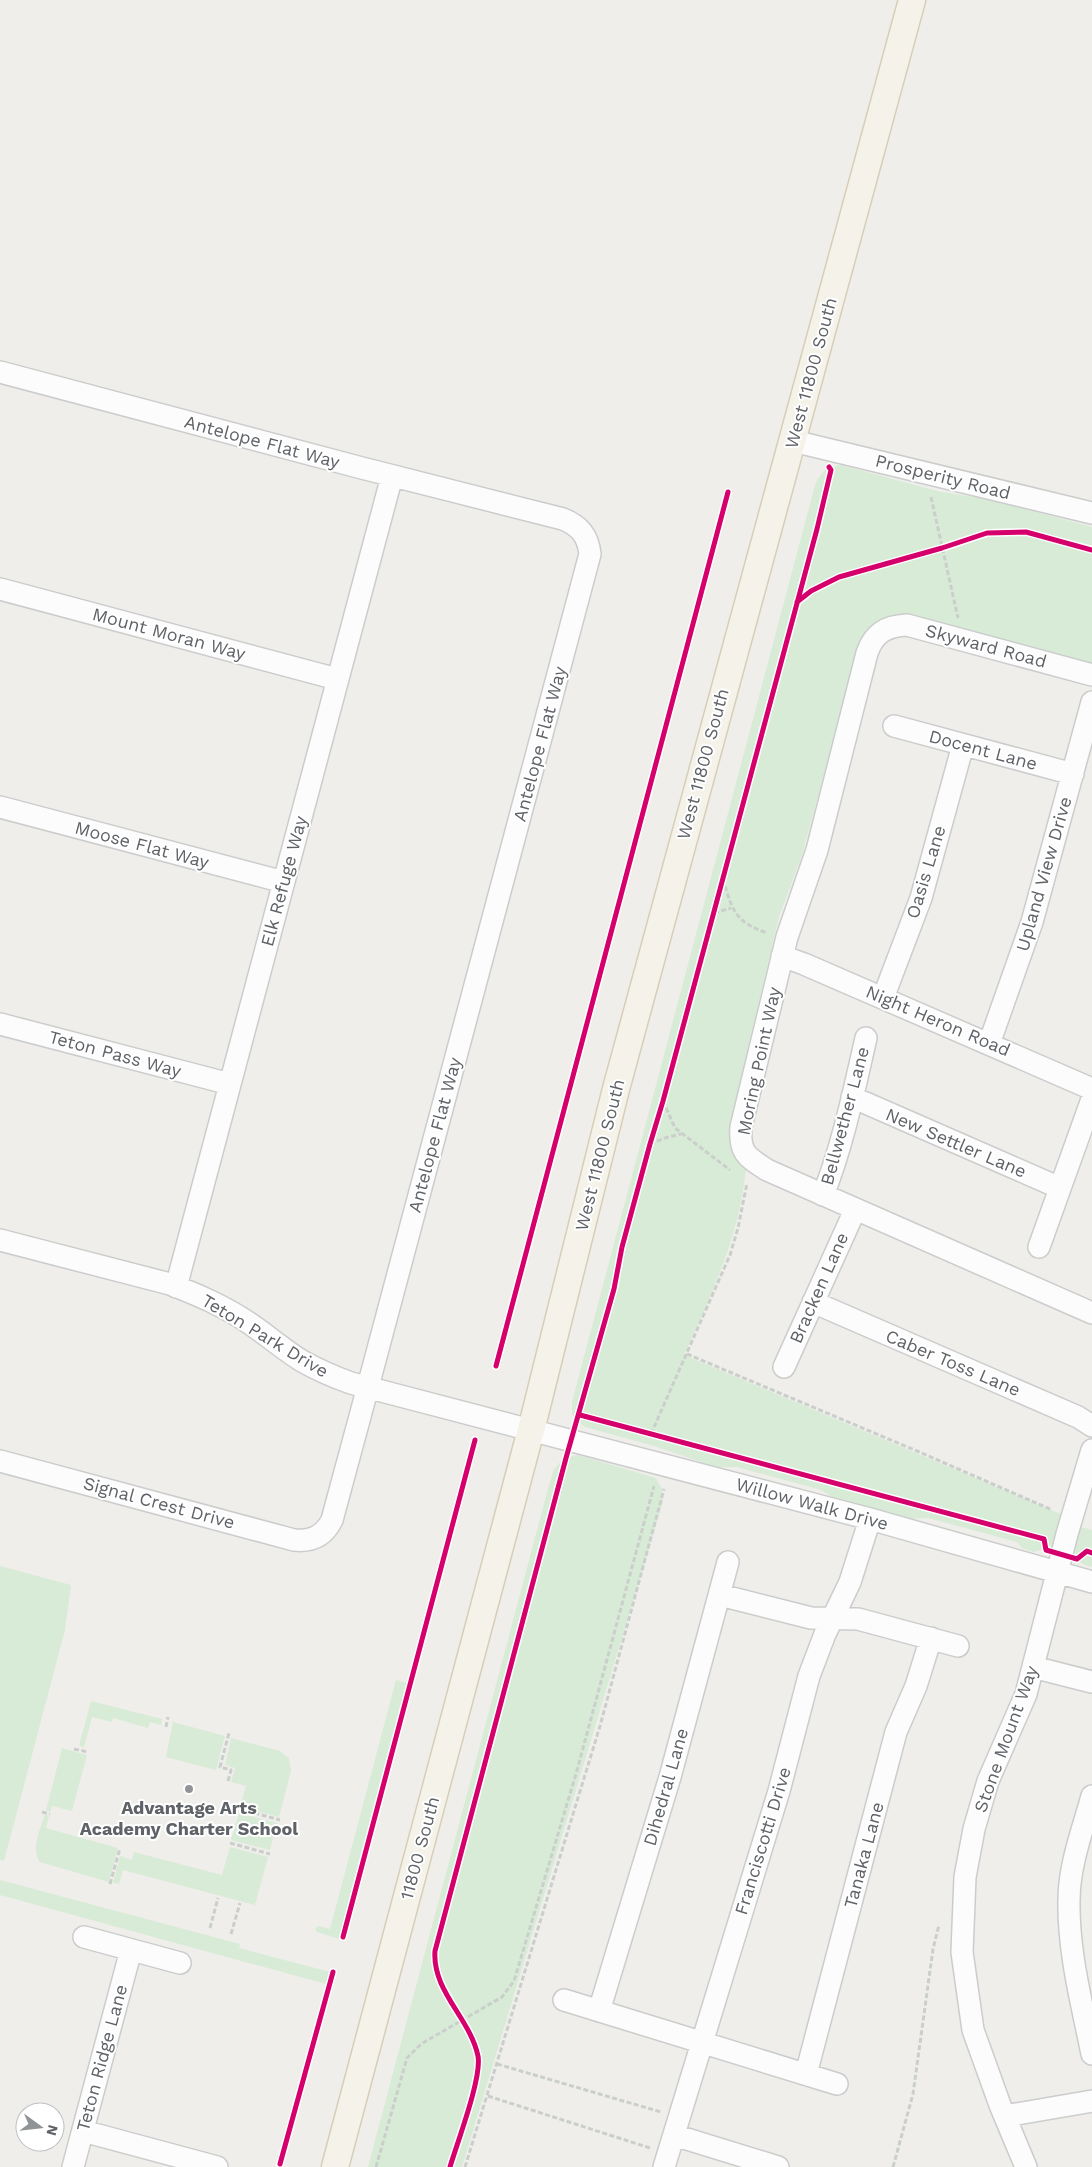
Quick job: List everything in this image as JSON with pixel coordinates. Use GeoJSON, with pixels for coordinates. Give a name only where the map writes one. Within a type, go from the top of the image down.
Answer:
{"type":"FeatureCollection","features":[{"type":"Feature","properties":{"kind":"main road","name":"West 11800 South"},"geometry":{"type":"LineString","coordinates":[[505,1530],[618,1079],[702,765],[793,440],[912,0]]}},
{"type":"Feature","properties":{"kind":"main road","name":"11800 South"},"geometry":{"type":"LineString","coordinates":[[335,2167],[505,1530]]}},
{"type":"Feature","properties":{"kind":"street","name":"Antelope Flat Way"},"geometry":{"type":"LineString","coordinates":[[0,372],[570,522],[582,531],[586,538],[590,554],[368,1388],[332,1520],[318,1537]]}},
{"type":"Feature","properties":{"kind":"street","name":"Prosperity Road"},"geometry":{"type":"LineString","coordinates":[[793,440],[1092,514]]}},
{"type":"Feature","properties":{"kind":"street","name":"Elk Refuge Way"},"geometry":{"type":"LineString","coordinates":[[176,1287],[392,476]]}},
{"type":"Feature","properties":{"kind":"street","name":"Mount Moran Way"},"geometry":{"type":"LineString","coordinates":[[0,589],[338,679]]}},
{"type":"Feature","properties":{"kind":"street","name":"Skyward Road"},"geometry":{"type":"LineString","coordinates":[[881,631],[888,627],[907,625],[1092,675]]}},
{"type":"Feature","properties":{"kind":"street","name":"Moring Point Way"},"geometry":{"type":"LineString","coordinates":[[881,631],[870,644],[867,653],[817,850],[787,937],[741,1127],[740,1139],[743,1151],[768,1170],[1092,1313]]}},
{"type":"Feature","properties":{"kind":"street","name":"Upland View Drive"},"geometry":{"type":"LineString","coordinates":[[989,1044],[1032,922],[1092,702]]}},
{"type":"Feature","properties":{"kind":"street","name":"Docent Lane"},"geometry":{"type":"LineString","coordinates":[[894,726],[1072,774]]}},
{"type":"Feature","properties":{"kind":"street","name":"Oasis Lane"},"geometry":{"type":"LineString","coordinates":[[884,998],[920,898],[963,745]]}},
{"type":"Feature","properties":{"kind":"street","name":"Moose Flat Way"},"geometry":{"type":"LineString","coordinates":[[0,807],[284,882]]}},
{"type":"Feature","properties":{"kind":"street","name":"Night Heron Road"},"geometry":{"type":"LineString","coordinates":[[782,956],[884,998],[1092,1089]]}},
{"type":"Feature","properties":{"kind":"street","name":"Teton Pass Way"},"geometry":{"type":"LineString","coordinates":[[0,1024],[230,1084]]}},
{"type":"Feature","properties":{"kind":"street","name":"Bellwether Lane"},"geometry":{"type":"LineString","coordinates":[[823,1195],[852,1098],[866,1038]]}},
{"type":"Feature","properties":{"kind":"street","name":"New Settler Lane"},"geometry":{"type":"LineString","coordinates":[[852,1098],[1060,1188]]}},
{"type":"Feature","properties":{"kind":"street"},"geometry":{"type":"LineString","coordinates":[[1039,1247],[1092,1099]]}},
{"type":"Feature","properties":{"kind":"street","name":"Bracken Lane"},"geometry":{"type":"LineString","coordinates":[[784,1367],[855,1210]]}},
{"type":"Feature","properties":{"kind":"street","name":"Teton Park Drive"},"geometry":{"type":"LineString","coordinates":[[0,1240],[176,1287],[227,1309],[302,1361],[319,1370],[368,1388],[531,1430]]}},
{"type":"Feature","properties":{"kind":"street","name":"Caber Toss Lane"},"geometry":{"type":"LineString","coordinates":[[813,1302],[1078,1417],[1092,1426]]}},
{"type":"Feature","properties":{"kind":"street","name":"Willow Walk Drive"},"geometry":{"type":"LineString","coordinates":[[531,1430],[870,1519],[1092,1582]]}},
{"type":"Feature","properties":{"kind":"street","name":"Stone Mount Way"},"geometry":{"type":"LineString","coordinates":[[1026,2167],[973,2030],[962,1952],[965,1877],[974,1829],[988,1781],[1026,1694],[1057,1573],[1092,1450]]}},
{"type":"Feature","properties":{"kind":"street","name":"Signal Crest Drive"},"geometry":{"type":"LineString","coordinates":[[0,1460],[294,1540],[302,1541],[318,1537]]}},
{"type":"Feature","properties":{"kind":"street","name":"Franciscotti Drive"},"geometry":{"type":"LineString","coordinates":[[659,2159],[674,2135],[779,1791],[809,1676],[825,1634],[858,1560],[870,1519]]}},
{"type":"Feature","properties":{"kind":"street","name":"Dihedral Lane"},"geometry":{"type":"LineString","coordinates":[[599,2011],[670,1777],[728,1562]]}},
{"type":"Feature","properties":{"kind":"street"},"geometry":{"type":"LineString","coordinates":[[720,1594],[811,1618],[858,1619],[958,1646]]}},
{"type":"Feature","properties":{"kind":"street","name":"Tanaka Lane"},"geometry":{"type":"LineString","coordinates":[[806,2074],[896,1732],[916,1686],[931,1638]]}},
{"type":"Feature","properties":{"kind":"street"},"geometry":{"type":"LineString","coordinates":[[1033,1667],[1092,1682]]}},
{"type":"Feature","properties":{"kind":"street"},"geometry":{"type":"LineString","coordinates":[[1092,1796],[1074,1859],[1069,1899],[1071,1943],[1092,2054]]}},
{"type":"Feature","properties":{"kind":"street"},"geometry":{"type":"LineString","coordinates":[[84,1937],[180,1963]]}},
{"type":"Feature","properties":{"kind":"street","name":"Teton Ridge Lane"},"geometry":{"type":"LineString","coordinates":[[73,2167],[131,1950]]}},
{"type":"Feature","properties":{"kind":"street"},"geometry":{"type":"LineString","coordinates":[[564,2000],[837,2084]]}},
{"type":"Feature","properties":{"kind":"street"},"geometry":{"type":"LineString","coordinates":[[1005,2116],[1092,2101]]}},
{"type":"Feature","properties":{"kind":"street"},"geometry":{"type":"LineString","coordinates":[[83,2131],[217,2167]]}},
{"type":"Feature","properties":{"kind":"street"},"geometry":{"type":"LineString","coordinates":[[674,2135],[778,2167]]}},
{"type":"Feature","properties":{"kind":"path"},"geometry":{"type":"LineString","coordinates":[[931,497],[958,619]]}},
{"type":"Feature","properties":{"kind":"path"},"geometry":{"type":"LineString","coordinates":[[933,551],[951,545]]}},
{"type":"Feature","properties":{"kind":"path"},"geometry":{"type":"LineString","coordinates":[[720,888],[725,870]]}},
{"type":"Feature","properties":{"kind":"path"},"geometry":{"type":"LineString","coordinates":[[722,879],[731,908],[749,926],[767,933]]}},
{"type":"Feature","properties":{"kind":"path"},"geometry":{"type":"LineString","coordinates":[[711,923],[716,905]]}},
{"type":"Feature","properties":{"kind":"path"},"geometry":{"type":"LineString","coordinates":[[714,913],[731,908]]}},
{"type":"Feature","properties":{"kind":"path"},"geometry":{"type":"LineString","coordinates":[[660,1110],[666,1092]]}},
{"type":"Feature","properties":{"kind":"path"},"geometry":{"type":"LineString","coordinates":[[663,1102],[670,1120],[682,1134],[730,1170]]}},
{"type":"Feature","properties":{"kind":"path"},"geometry":{"type":"LineString","coordinates":[[650,1144],[682,1134]]}},
{"type":"Feature","properties":{"kind":"path"},"geometry":{"type":"LineString","coordinates":[[647,1154],[652,1136]]}},
{"type":"Feature","properties":{"kind":"path"},"geometry":{"type":"LineString","coordinates":[[651,1434],[730,1255],[738,1228],[747,1183]]}},
{"type":"Feature","properties":{"kind":"path"},"geometry":{"type":"LineString","coordinates":[[687,1354],[1052,1510]]}},
{"type":"Feature","properties":{"kind":"path"},"geometry":{"type":"LineString","coordinates":[[642,1432],[660,1437]]}},
{"type":"Feature","properties":{"kind":"path"},"geometry":{"type":"LineString","coordinates":[[376,2167],[407,2058],[421,2044],[502,1997],[514,1982],[576,1774],[654,1486]]}},
{"type":"Feature","properties":{"kind":"path"},"geometry":{"type":"LineString","coordinates":[[465,2167],[600,1726],[664,1489]]}},
{"type":"Feature","properties":{"kind":"path"},"geometry":{"type":"LineString","coordinates":[[166,1727],[168,1717]]}},
{"type":"Feature","properties":{"kind":"path"},"geometry":{"type":"LineString","coordinates":[[228,1781],[231,1770],[220,1767],[229,1733]]}},
{"type":"Feature","properties":{"kind":"path"},"geometry":{"type":"LineString","coordinates":[[74,1749],[88,1752]]}},
{"type":"Feature","properties":{"kind":"path"},"geometry":{"type":"LineString","coordinates":[[240,1809],[280,1820]]}},
{"type":"Feature","properties":{"kind":"path"},"geometry":{"type":"LineString","coordinates":[[42,1812],[50,1814]]}},
{"type":"Feature","properties":{"kind":"path"},"geometry":{"type":"LineString","coordinates":[[230,1843],[270,1854]]}},
{"type":"Feature","properties":{"kind":"path"},"geometry":{"type":"LineString","coordinates":[[110,1884],[120,1848]]}},
{"type":"Feature","properties":{"kind":"path"},"geometry":{"type":"LineString","coordinates":[[210,1928],[218,1898]]}},
{"type":"Feature","properties":{"kind":"path"},"geometry":{"type":"LineString","coordinates":[[231,1934],[240,1903]]}},
{"type":"Feature","properties":{"kind":"path"},"geometry":{"type":"LineString","coordinates":[[893,2167],[913,2094],[933,1949],[939,1926]]}},
{"type":"Feature","properties":{"kind":"path"},"geometry":{"type":"LineString","coordinates":[[457,2012],[465,2028]]}},
{"type":"Feature","properties":{"kind":"path"},"geometry":{"type":"LineString","coordinates":[[497,2064],[666,2114]]}},
{"type":"Feature","properties":{"kind":"path"},"geometry":{"type":"LineString","coordinates":[[488,2096],[649,2146],[659,2159]]}},
{"type":"Feature","properties":{"kind":"green space"},"geometry":{"type":"Polygon","coordinates":[[[841,465],[941,492],[988,499],[1092,527],[1092,663],[910,614],[895,615],[881,619],[870,627],[861,639],[802,855],[779,917],[729,1128],[729,1140],[732,1151],[746,1169],[737,1218],[723,1265],[684,1355],[1063,1515],[1055,1541],[1048,1548],[1033,1552],[1022,1548],[1017,1542],[928,1518],[910,1519],[834,1498],[821,1490],[737,1467],[716,1467],[654,1446],[585,1427],[572,1414],[572,1402],[815,485],[825,471],[841,465]]]}},
{"type":"Feature","properties":{"kind":"green space"},"geometry":{"type":"Polygon","coordinates":[[[578,1455],[656,1478],[662,1489],[663,1502],[462,2167],[368,2167],[549,1485],[554,1469],[565,1457],[578,1455]]]}},
{"type":"Feature","properties":{"kind":"green space"},"geometry":{"type":"Polygon","coordinates":[[[1081,1527],[1092,1530],[1092,1567],[1084,1565],[1077,1557],[1076,1546],[1081,1527]]]}},
{"type":"Feature","properties":{"kind":"green space"},"geometry":{"type":"Polygon","coordinates":[[[0,1566],[71,1585],[65,1630],[4,1861],[0,1860],[0,1566]]]}},
{"type":"Feature","properties":{"kind":"green space"},"geometry":{"type":"Polygon","coordinates":[[[396,1680],[407,1683],[339,1939],[317,1932],[315,1928],[319,1926],[330,1929],[396,1680]]]}},
{"type":"Feature","properties":{"kind":"green space"},"geometry":{"type":"Polygon","coordinates":[[[91,1701],[162,1719],[161,1725],[150,1722],[148,1728],[113,1718],[112,1722],[92,1717],[84,1747],[79,1746],[91,1701]]]}},
{"type":"Feature","properties":{"kind":"green space"},"geometry":{"type":"Polygon","coordinates":[[[173,1722],[225,1736],[216,1770],[166,1757],[173,1722]]]}},
{"type":"Feature","properties":{"kind":"green space"},"geometry":{"type":"Polygon","coordinates":[[[231,1738],[280,1751],[289,1758],[291,1771],[279,1817],[240,1807],[246,1786],[231,1782],[235,1768],[225,1765],[231,1738]]]}},
{"type":"Feature","properties":{"kind":"green space"},"geometry":{"type":"Polygon","coordinates":[[[62,1748],[87,1755],[72,1811],[52,1806],[50,1812],[46,1810],[62,1748]]]}},
{"type":"Feature","properties":{"kind":"green space"},"geometry":{"type":"Polygon","coordinates":[[[239,1813],[277,1823],[270,1850],[231,1840],[239,1813]]]}},
{"type":"Feature","properties":{"kind":"green space"},"geometry":{"type":"Polygon","coordinates":[[[45,1814],[49,1816],[46,1828],[118,1848],[109,1882],[40,1862],[37,1857],[36,1845],[45,1814]]]}},
{"type":"Feature","properties":{"kind":"green space"},"geometry":{"type":"Polygon","coordinates":[[[230,1847],[268,1857],[255,1905],[123,1870],[119,1884],[113,1883],[120,1856],[132,1860],[134,1852],[222,1875],[230,1847]]]}},
{"type":"Feature","properties":{"kind":"green space"},"geometry":{"type":"Polygon","coordinates":[[[0,1880],[240,1944],[239,1948],[330,1972],[326,1984],[0,1895],[0,1880]]]}},
{"type":"Feature","properties":{"kind":"cycle path"},"geometry":{"type":"LineString","coordinates":[[450,2167],[473,2094],[478,2056],[474,2042],[439,1979],[435,1951],[566,1458],[614,1289],[622,1247],[817,529],[831,470],[829,467]]}},
{"type":"Feature","properties":{"kind":"cycle path"},"geometry":{"type":"LineString","coordinates":[[496,1366],[728,492]]}},
{"type":"Feature","properties":{"kind":"cycle path"},"geometry":{"type":"LineString","coordinates":[[797,602],[811,591],[839,577],[942,548],[987,533],[1026,532],[1092,550]]}},
{"type":"Feature","properties":{"kind":"cycle path"},"geometry":{"type":"LineString","coordinates":[[580,1415],[1044,1539],[1046,1550],[1077,1559],[1087,1551],[1092,1553]]}},
{"type":"Feature","properties":{"kind":"cycle path"},"geometry":{"type":"LineString","coordinates":[[343,1937],[475,1440]]}},
{"type":"Feature","properties":{"kind":"cycle path"},"geometry":{"type":"LineString","coordinates":[[280,2164],[333,1972]]}},
{"type":"Feature","properties":{"kind":"place","name":"Advantage Arts Academy Charter School"},"geometry":{"type":"Point","coordinates":[189,1789]}}]}
